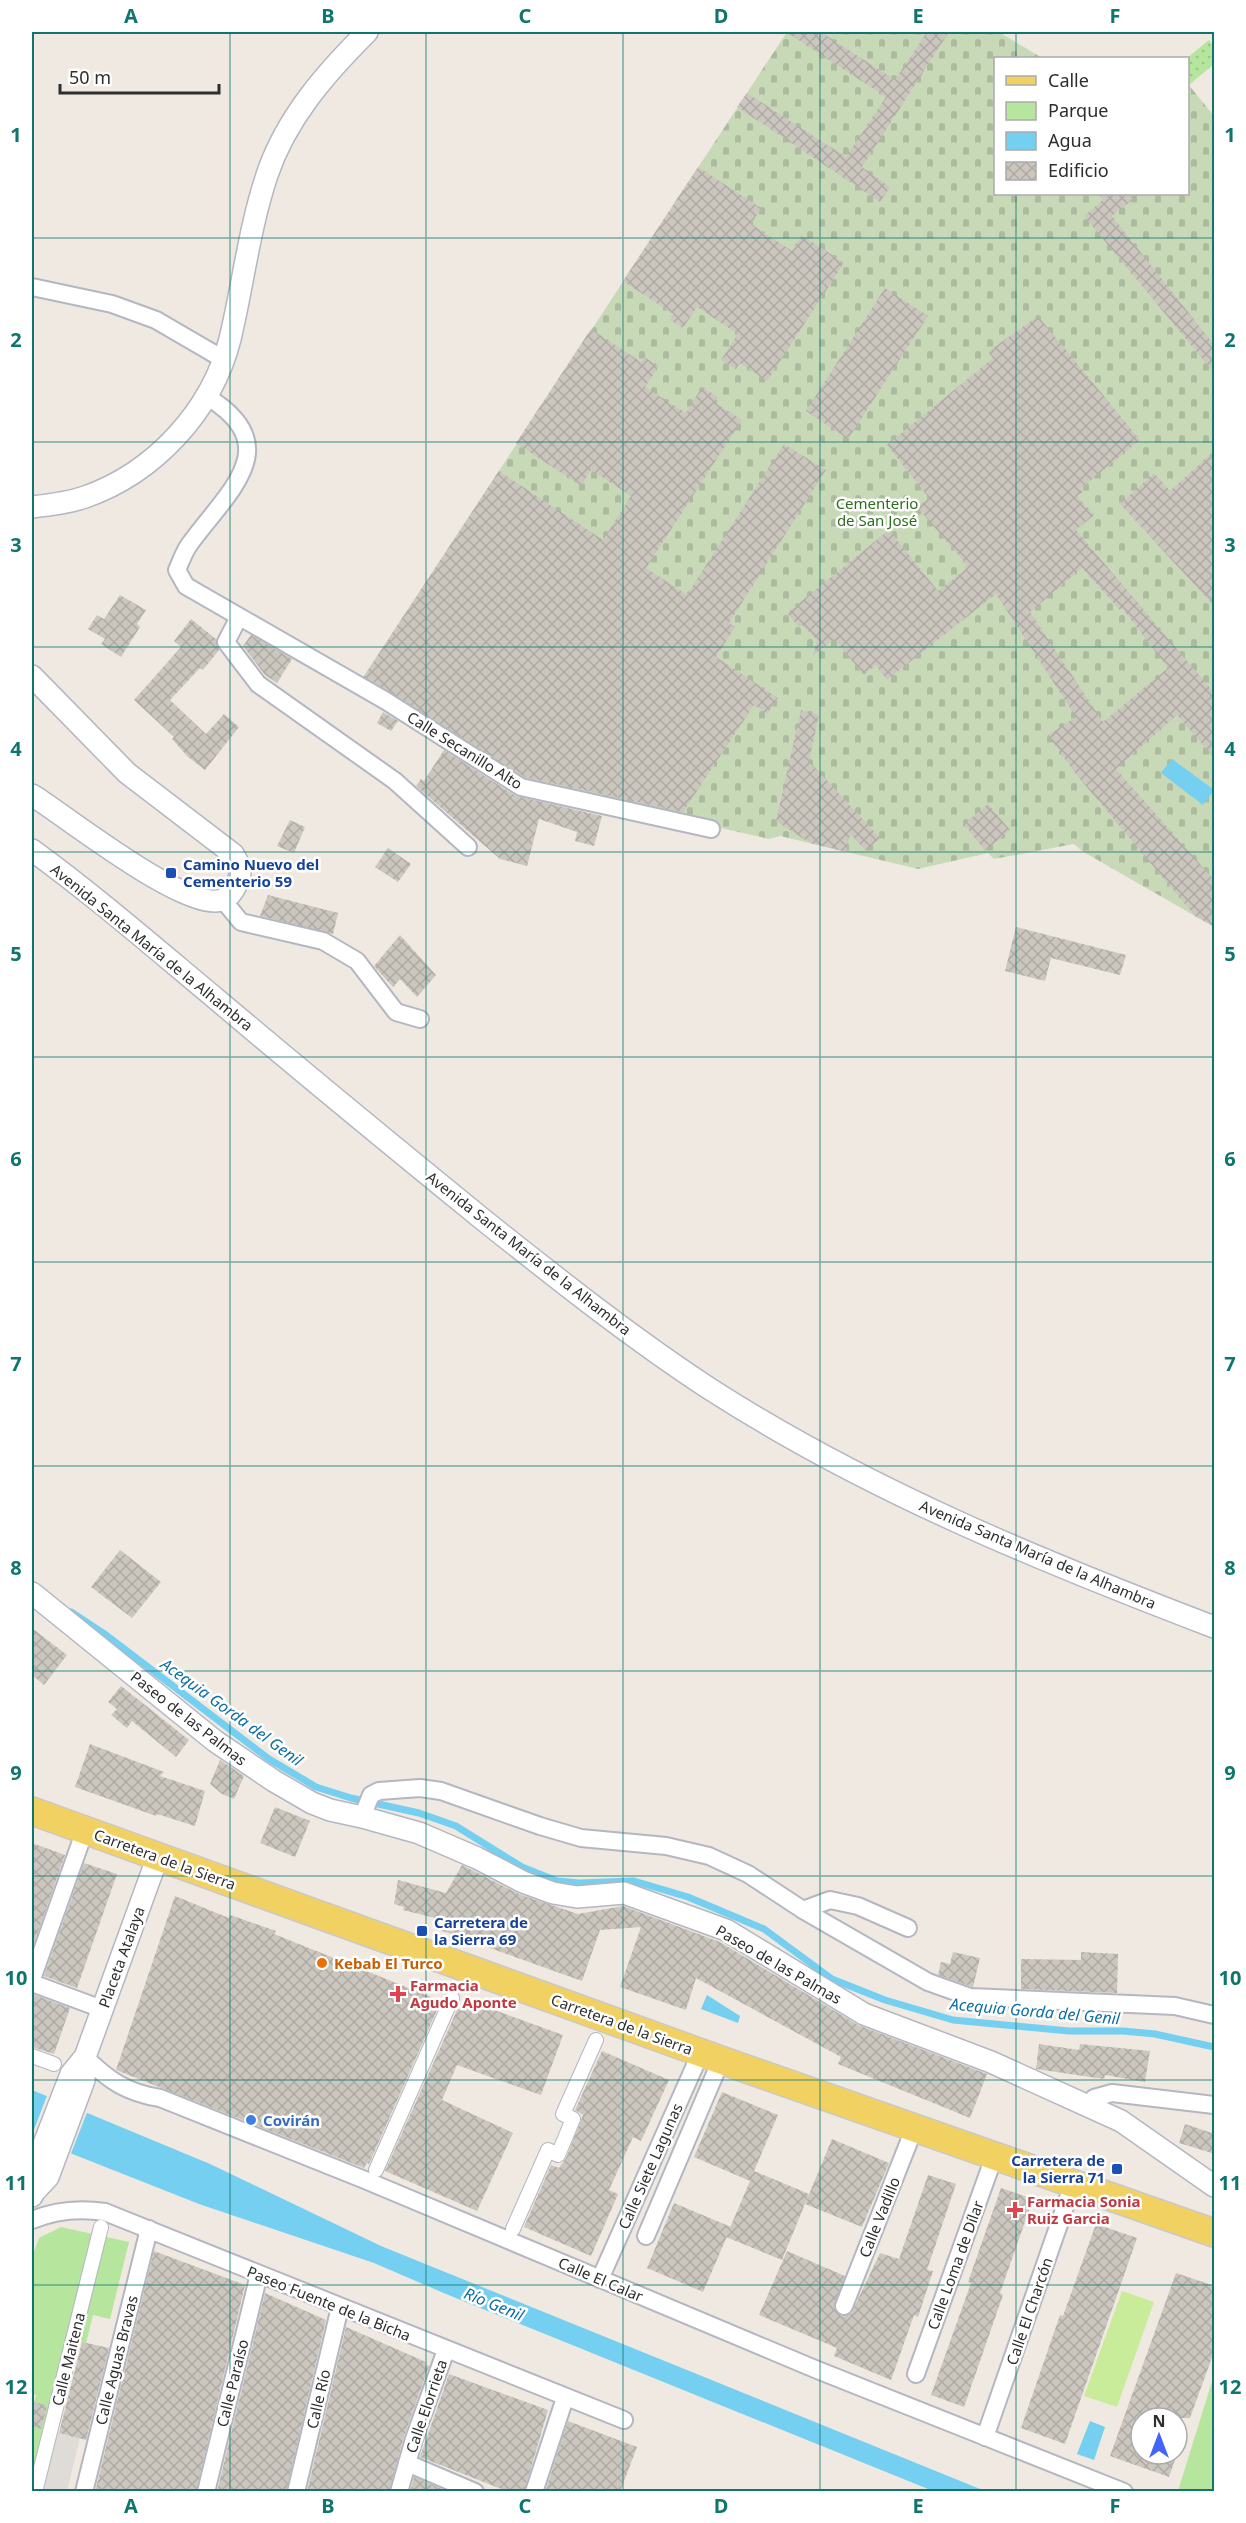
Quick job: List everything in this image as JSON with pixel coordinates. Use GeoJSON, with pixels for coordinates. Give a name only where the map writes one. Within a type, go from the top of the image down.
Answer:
{"type":"FeatureCollection","features":[{"type":"Feature","properties":{"kind":"main road","name":"Carretera de la Sierra"},"geometry":{"type":"LineString","coordinates":[[32,1811],[711,2056],[1215,2234]]}},
{"type":"Feature","properties":{"kind":"street"},"geometry":{"type":"LineString","coordinates":[[32,507],[58,504],[85,497],[120,481],[163,450],[190,420],[206,396],[229,341],[252,230],[267,174],[285,135],[304,102],[332,66],[367,32]]}},
{"type":"Feature","properties":{"kind":"street"},"geometry":{"type":"LineString","coordinates":[[32,287],[112,304],[156,320],[223,359]]}},
{"type":"Feature","properties":{"kind":"street","name":"Calle Secanillo Alto"},"geometry":{"type":"LineString","coordinates":[[206,396],[221,404],[240,423],[248,443],[246,464],[234,487],[187,547],[177,570],[186,586],[386,701],[521,787],[711,829]]}},
{"type":"Feature","properties":{"kind":"street"},"geometry":{"type":"LineString","coordinates":[[239,617],[226,642],[258,684],[395,781],[468,847]]}},
{"type":"Feature","properties":{"kind":"street"},"geometry":{"type":"LineString","coordinates":[[32,676],[127,773],[232,854],[239,865],[240,877],[234,892],[223,900],[209,900],[168,885],[128,861],[32,795]]}},
{"type":"Feature","properties":{"kind":"street","name":"Avenida Santa María de la Alhambra"},"geometry":{"type":"LineString","coordinates":[[32,850],[120,919],[372,1129],[584,1300],[710,1389],[797,1440],[885,1487],[975,1530],[1215,1626]]}},
{"type":"Feature","properties":{"kind":"street"},"geometry":{"type":"LineString","coordinates":[[223,900],[241,922],[323,941],[357,961],[396,1012],[420,1019]]}},
{"type":"Feature","properties":{"kind":"street","name":"Paseo de las Palmas"},"geometry":{"type":"LineString","coordinates":[[32,1593],[215,1741],[274,1781],[312,1803],[330,1810],[366,1806],[523,1882],[553,1893],[577,1897],[624,1893],[726,1930],[864,2014],[991,2062],[1121,2121],[1215,2186]]}},
{"type":"Feature","properties":{"kind":"street","name":"Paseo de las Palmas"},"geometry":{"type":"LineString","coordinates":[[366,1806],[380,1791],[420,1788],[441,1791],[581,1838],[666,1846],[709,1856],[748,1874],[803,1910],[928,1982],[970,1996],[1175,2006],[1215,2015]]}},
{"type":"Feature","properties":{"kind":"street"},"geometry":{"type":"LineString","coordinates":[[85,1830],[32,1981],[102,2009]]}},
{"type":"Feature","properties":{"kind":"street","name":"Placeta Atalaya"},"geometry":{"type":"LineString","coordinates":[[70,2073],[85,2057],[158,1856]]}},
{"type":"Feature","properties":{"kind":"street"},"geometry":{"type":"LineString","coordinates":[[803,1910],[830,1900],[858,1906],[908,1928]]}},
{"type":"Feature","properties":{"kind":"street"},"geometry":{"type":"LineString","coordinates":[[376,2170],[452,1998]]}},
{"type":"Feature","properties":{"kind":"street"},"geometry":{"type":"LineString","coordinates":[[513,2229],[548,2150],[558,2155],[573,2119],[564,2114],[596,2040]]}},
{"type":"Feature","properties":{"kind":"street"},"geometry":{"type":"LineString","coordinates":[[32,2056],[70,2073],[41,2175],[32,2195]]}},
{"type":"Feature","properties":{"kind":"street","name":"Calle Siete Lagunas"},"geometry":{"type":"LineString","coordinates":[[646,2236],[711,2056]]}},
{"type":"Feature","properties":{"kind":"street","name":"Calle Siete Lagunas"},"geometry":{"type":"LineString","coordinates":[[600,2278],[711,2056]]}},
{"type":"Feature","properties":{"kind":"street","name":"Calle El Calar"},"geometry":{"type":"LineString","coordinates":[[85,2057],[97,2069],[128,2091],[160,2098],[213,2119],[815,2369],[1124,2492]]}},
{"type":"Feature","properties":{"kind":"street"},"geometry":{"type":"LineString","coordinates":[[1088,2105],[1094,2098],[1112,2093],[1215,2105]]}},
{"type":"Feature","properties":{"kind":"street","name":"Calle Vadillo"},"geometry":{"type":"LineString","coordinates":[[844,2307],[914,2128]]}},
{"type":"Feature","properties":{"kind":"street","name":"Calle Loma de Dílar"},"geometry":{"type":"LineString","coordinates":[[916,2374],[994,2157]]}},
{"type":"Feature","properties":{"kind":"street","name":"Calle El Charcón"},"geometry":{"type":"LineString","coordinates":[[985,2437],[1073,2184]]}},
{"type":"Feature","properties":{"kind":"street","name":"Paseo Fuente de la Bicha"},"geometry":{"type":"LineString","coordinates":[[32,2220],[55,2212],[84,2209],[105,2212],[624,2420]]}},
{"type":"Feature","properties":{"kind":"street","name":"Calle Maitena"},"geometry":{"type":"LineString","coordinates":[[35,2492],[100,2227]]}},
{"type":"Feature","properties":{"kind":"street","name":"Calle Aguas Bravas"},"geometry":{"type":"LineString","coordinates":[[84,2492],[149,2229]]}},
{"type":"Feature","properties":{"kind":"street","name":"Calle Paraíso"},"geometry":{"type":"LineString","coordinates":[[206,2492],[259,2274]]}},
{"type":"Feature","properties":{"kind":"street","name":"Calle Río"},"geometry":{"type":"LineString","coordinates":[[296,2492],[340,2307]]}},
{"type":"Feature","properties":{"kind":"street","name":"Calle Elorrieta"},"geometry":{"type":"LineString","coordinates":[[399,2492],[446,2350]]}},
{"type":"Feature","properties":{"kind":"street"},"geometry":{"type":"LineString","coordinates":[[534,2492],[565,2398]]}},
{"type":"Feature","properties":{"kind":"street","name":"Calle Elorrieta"},"geometry":{"type":"LineString","coordinates":[[407,2463],[475,2492]]}},
{"type":"Feature","properties":{"kind":"green space","name":"Cementerio de San José"},"geometry":{"type":"Polygon","coordinates":[[[787,32],[999,32],[1040,57],[994,57],[994,195],[1189,195],[1189,85],[1214,116],[1214,927],[1082,851],[1074,844],[994,859],[988,853],[918,869],[780,836],[769,839],[522,783],[363,678],[787,32]]]}},
{"type":"Feature","properties":{"kind":"green space"},"geometry":{"type":"Polygon","coordinates":[[[1209,40],[1214,47],[1214,64],[1189,85],[1189,57],[1209,40]]]}},
{"type":"Feature","properties":{"kind":"green space"},"geometry":{"type":"Polygon","coordinates":[[[61,2227],[129,2242],[110,2319],[93,2315],[86,2343],[74,2340],[32,2491],[32,2413],[36,2395],[32,2394],[32,2257],[39,2238],[61,2227]]]}},
{"type":"Feature","properties":{"kind":"green space"},"geometry":{"type":"Polygon","coordinates":[[[1122,2291],[1154,2302],[1117,2407],[1084,2396],[1122,2291]]]}},
{"type":"Feature","properties":{"kind":"green space"},"geometry":{"type":"Polygon","coordinates":[[[1214,2375],[1214,2491],[1178,2491],[1186,2466],[1189,2466],[1189,2456],[1214,2375]]]}},
{"type":"Feature","properties":{"kind":"shaded area"},"geometry":{"type":"Polygon","coordinates":[[[51,2431],[80,2438],[67,2491],[36,2492],[51,2431]]]}},
{"type":"Feature","properties":{"kind":"water"},"geometry":{"type":"Polygon","coordinates":[[[1172,759],[1214,790],[1203,805],[1161,773],[1172,759]]]}},
{"type":"Feature","properties":{"kind":"water"},"geometry":{"type":"Polygon","coordinates":[[[707,1995],[740,2016],[738,2023],[701,2009],[707,1995]]]}},
{"type":"Feature","properties":{"kind":"water","name":"Río Genil"},"geometry":{"type":"Polygon","coordinates":[[[32,2090],[210,2164],[381,2246],[985,2491],[933,2491],[374,2263],[199,2204],[32,2138],[32,2090]]]}},
{"type":"Feature","properties":{"kind":"water"},"geometry":{"type":"Polygon","coordinates":[[[1090,2421],[1105,2427],[1094,2460],[1077,2454],[1090,2421]]]}},
{"type":"Feature","properties":{"kind":"pier"},"geometry":{"type":"Polygon","coordinates":[[[48,2093],[88,2110],[70,2156],[32,2141],[32,2135],[48,2093]]]}},
{"type":"Feature","properties":{"kind":"building"},"geometry":{"type":"Polygon","coordinates":[[[786,32],[821,32],[895,80],[927,32],[949,32],[862,167],[890,187],[880,202],[737,107],[747,93],[846,157],[886,97],[786,32]]]}},
{"type":"Feature","properties":{"kind":"building"},"geometry":{"type":"Polygon","coordinates":[[[698,167],[761,208],[751,224],[792,251],[802,235],[844,263],[767,381],[740,363],[736,369],[721,360],[738,334],[697,307],[683,328],[670,320],[673,314],[623,281],[698,167]]]}},
{"type":"Feature","properties":{"kind":"building"},"geometry":{"type":"Polygon","coordinates":[[[1099,195],[1139,195],[1112,216],[1215,346],[1215,374],[1084,216],[1103,200],[1099,195]]]}},
{"type":"Feature","properties":{"kind":"building"},"geometry":{"type":"Polygon","coordinates":[[[885,288],[928,316],[848,439],[806,411],[885,288]]]}},
{"type":"Feature","properties":{"kind":"building"},"geometry":{"type":"Polygon","coordinates":[[[1038,316],[1140,440],[1080,489],[1083,492],[1077,496],[1094,515],[1076,530],[1215,694],[1215,759],[1177,715],[1116,769],[1215,881],[1215,927],[1195,916],[1075,773],[1048,735],[1076,717],[996,594],[887,680],[876,665],[864,675],[834,639],[813,656],[817,640],[802,625],[799,627],[787,613],[889,530],[938,591],[966,569],[964,567],[967,565],[917,507],[929,498],[887,445],[993,358],[989,353],[1038,316]],[[1082,568],[1030,612],[1103,722],[1168,668],[1122,608],[1120,610],[1082,568]]]}},
{"type":"Feature","properties":{"kind":"building"},"geometry":{"type":"Polygon","coordinates":[[[591,329],[641,362],[644,357],[659,366],[645,387],[686,413],[702,387],[718,397],[714,402],[742,420],[646,568],[687,595],[784,444],[826,470],[729,623],[735,627],[716,657],[778,698],[767,714],[754,705],[683,812],[525,777],[364,676],[499,471],[603,540],[631,496],[591,470],[581,486],[516,443],[591,329]]]}},
{"type":"Feature","properties":{"kind":"building"},"geometry":{"type":"Polygon","coordinates":[[[1215,450],[1215,607],[1120,504],[1154,473],[1170,491],[1215,450]]]}},
{"type":"Feature","properties":{"kind":"building"},"geometry":{"type":"Polygon","coordinates":[[[120,595],[146,610],[137,624],[140,627],[121,657],[101,644],[105,639],[88,629],[97,615],[104,619],[120,595]]]}},
{"type":"Feature","properties":{"kind":"building"},"geometry":{"type":"Polygon","coordinates":[[[191,619],[216,639],[219,650],[203,670],[200,668],[170,700],[206,734],[224,714],[239,727],[205,770],[187,756],[172,739],[174,737],[134,700],[181,647],[174,641],[191,619]]]}},
{"type":"Feature","properties":{"kind":"building"},"geometry":{"type":"Polygon","coordinates":[[[251,635],[292,659],[277,683],[265,675],[243,646],[251,635]]]}},
{"type":"Feature","properties":{"kind":"building"},"geometry":{"type":"Polygon","coordinates":[[[801,710],[819,715],[809,761],[880,838],[866,851],[850,834],[846,852],[810,843],[776,821],[801,710]]]}},
{"type":"Feature","properties":{"kind":"building"},"geometry":{"type":"Polygon","coordinates":[[[383,712],[398,721],[391,731],[377,723],[383,712]]]}},
{"type":"Feature","properties":{"kind":"building"},"geometry":{"type":"Polygon","coordinates":[[[444,750],[516,796],[602,816],[594,846],[575,841],[577,832],[539,819],[527,866],[500,859],[416,786],[421,779],[424,781],[444,750]]]}},
{"type":"Feature","properties":{"kind":"building"},"geometry":{"type":"Polygon","coordinates":[[[988,804],[1010,830],[985,851],[964,824],[988,804]]]}},
{"type":"Feature","properties":{"kind":"building"},"geometry":{"type":"Polygon","coordinates":[[[290,820],[305,827],[294,853],[277,846],[290,820]]]}},
{"type":"Feature","properties":{"kind":"building"},"geometry":{"type":"Polygon","coordinates":[[[388,848],[411,864],[398,882],[375,867],[388,848]]]}},
{"type":"Feature","properties":{"kind":"building"},"geometry":{"type":"Polygon","coordinates":[[[268,895],[338,913],[333,934],[260,916],[268,895]]]}},
{"type":"Feature","properties":{"kind":"building"},"geometry":{"type":"Polygon","coordinates":[[[1016,927],[1126,955],[1120,975],[1051,958],[1045,981],[1005,971],[1016,927]]]}},
{"type":"Feature","properties":{"kind":"building"},"geometry":{"type":"Polygon","coordinates":[[[400,935],[436,975],[417,997],[400,979],[393,987],[374,966],[400,935]]]}},
{"type":"Feature","properties":{"kind":"building"},"geometry":{"type":"Polygon","coordinates":[[[120,1550],[161,1582],[132,1618],[91,1587],[120,1550]]]}},
{"type":"Feature","properties":{"kind":"building"},"geometry":{"type":"Polygon","coordinates":[[[32,1628],[67,1655],[44,1685],[32,1675],[32,1628]]]}},
{"type":"Feature","properties":{"kind":"building"},"geometry":{"type":"Polygon","coordinates":[[[121,1686],[189,1740],[176,1757],[132,1721],[127,1728],[111,1715],[117,1709],[108,1702],[121,1686]]]}},
{"type":"Feature","properties":{"kind":"building"},"geometry":{"type":"Polygon","coordinates":[[[90,1744],[164,1772],[160,1776],[205,1791],[195,1826],[157,1814],[156,1816],[75,1787],[90,1744]]]}},
{"type":"Feature","properties":{"kind":"building"},"geometry":{"type":"Polygon","coordinates":[[[220,1760],[244,1776],[234,1799],[222,1794],[210,1784],[220,1760]]]}},
{"type":"Feature","properties":{"kind":"building"},"geometry":{"type":"Polygon","coordinates":[[[275,1807],[310,1821],[295,1857],[260,1843],[275,1807]]]}},
{"type":"Feature","properties":{"kind":"building"},"geometry":{"type":"Polygon","coordinates":[[[32,1843],[65,1855],[32,1949],[32,1843]]]}},
{"type":"Feature","properties":{"kind":"building"},"geometry":{"type":"Polygon","coordinates":[[[84,1863],[117,1874],[77,1988],[44,1976],[84,1863]]]}},
{"type":"Feature","properties":{"kind":"building"},"geometry":{"type":"Polygon","coordinates":[[[462,1865],[519,1894],[578,1914],[623,1906],[720,1942],[858,2025],[987,2074],[970,2118],[838,2064],[841,2057],[696,1978],[686,2010],[620,1987],[641,1927],[600,1930],[582,1981],[440,1930],[443,1920],[403,1910],[404,1907],[394,1904],[398,1880],[446,1893],[462,1865]]]}},
{"type":"Feature","properties":{"kind":"building"},"geometry":{"type":"Polygon","coordinates":[[[175,1896],[229,1918],[230,1915],[276,1931],[274,1934],[441,2001],[369,2164],[367,2163],[364,2168],[116,2070],[175,1896]]]}},
{"type":"Feature","properties":{"kind":"building"},"geometry":{"type":"Polygon","coordinates":[[[953,1952],[980,1958],[973,1987],[938,1975],[941,1962],[950,1964],[953,1952]]]}},
{"type":"Feature","properties":{"kind":"building"},"geometry":{"type":"Polygon","coordinates":[[[1081,1952],[1118,1954],[1117,1993],[1021,1989],[1021,1959],[1081,1960],[1081,1952]]]}},
{"type":"Feature","properties":{"kind":"building"},"geometry":{"type":"Polygon","coordinates":[[[32,1994],[70,2008],[54,2054],[32,2047],[32,1994]]]}},
{"type":"Feature","properties":{"kind":"building"},"geometry":{"type":"Polygon","coordinates":[[[464,1999],[563,2035],[541,2095],[457,2065],[442,2100],[513,2133],[477,2211],[385,2171],[464,1999]]]}},
{"type":"Feature","properties":{"kind":"building"},"geometry":{"type":"Polygon","coordinates":[[[1039,2044],[1079,2050],[1080,2044],[1150,2051],[1145,2082],[1105,2075],[1104,2079],[1036,2069],[1039,2044]]]}},
{"type":"Feature","properties":{"kind":"building"},"geometry":{"type":"Polygon","coordinates":[[[602,2051],[669,2080],[641,2141],[633,2137],[609,2190],[618,2194],[591,2256],[524,2227],[551,2165],[559,2168],[566,2158],[583,2115],[575,2110],[602,2051]]]}},
{"type":"Feature","properties":{"kind":"building"},"geometry":{"type":"Polygon","coordinates":[[[722,2092],[778,2115],[754,2171],[809,2194],[782,2260],[726,2237],[750,2181],[694,2157],[722,2092]]]}},
{"type":"Feature","properties":{"kind":"building"},"geometry":{"type":"Polygon","coordinates":[[[1185,2124],[1215,2134],[1215,2154],[1179,2143],[1185,2124]]]}},
{"type":"Feature","properties":{"kind":"building"},"geometry":{"type":"Polygon","coordinates":[[[832,2139],[889,2163],[862,2227],[805,2204],[832,2139]]]}},
{"type":"Feature","properties":{"kind":"building"},"geometry":{"type":"Polygon","coordinates":[[[928,2175],[956,2184],[927,2270],[933,2271],[918,2317],[914,2315],[891,2380],[834,2356],[837,2348],[759,2315],[787,2251],[845,2276],[834,2308],[841,2316],[851,2314],[880,2253],[899,2259],[928,2175]]]}},
{"type":"Feature","properties":{"kind":"building"},"geometry":{"type":"Polygon","coordinates":[[[1001,2188],[1033,2199],[964,2407],[931,2395],[971,2283],[968,2282],[1001,2188]]]}},
{"type":"Feature","properties":{"kind":"building"},"geometry":{"type":"Polygon","coordinates":[[[674,2203],[731,2227],[703,2292],[647,2268],[674,2203]]]}},
{"type":"Feature","properties":{"kind":"building"},"geometry":{"type":"Polygon","coordinates":[[[1096,2224],[1137,2238],[1065,2444],[1021,2428],[1060,2315],[1063,2316],[1096,2224]]]}},
{"type":"Feature","properties":{"kind":"building"},"geometry":{"type":"Polygon","coordinates":[[[154,2251],[245,2285],[196,2492],[95,2492],[154,2251]]]}},
{"type":"Feature","properties":{"kind":"building"},"geometry":{"type":"Polygon","coordinates":[[[1176,2273],[1215,2286],[1215,2349],[1190,2418],[1189,2406],[1129,2406],[1129,2463],[1110,2456],[1176,2273]]]}},
{"type":"Feature","properties":{"kind":"building"},"geometry":{"type":"Polygon","coordinates":[[[265,2293],[326,2320],[286,2492],[217,2492],[265,2293]]]}},
{"type":"Feature","properties":{"kind":"building"},"geometry":{"type":"Polygon","coordinates":[[[346,2327],[426,2362],[425,2365],[429,2366],[404,2436],[389,2492],[307,2492],[346,2327]]]}},
{"type":"Feature","properties":{"kind":"building"},"geometry":{"type":"Polygon","coordinates":[[[82,2342],[109,2348],[86,2440],[59,2433],[82,2342]]]}},
{"type":"Feature","properties":{"kind":"building"},"geometry":{"type":"Polygon","coordinates":[[[449,2374],[548,2410],[524,2492],[509,2492],[420,2457],[449,2374]]]}},
{"type":"Feature","properties":{"kind":"building"},"geometry":{"type":"Polygon","coordinates":[[[32,2401],[47,2406],[41,2429],[32,2426],[32,2401]]]}},
{"type":"Feature","properties":{"kind":"building"},"geometry":{"type":"Polygon","coordinates":[[[568,2421],[637,2447],[620,2492],[545,2492],[568,2421]]]}},
{"type":"Feature","properties":{"kind":"building"},"geometry":{"type":"Polygon","coordinates":[[[1138,2466],[1173,2466],[1169,2477],[1138,2466]]]}},
{"type":"Feature","properties":{"kind":"building"},"geometry":{"type":"Polygon","coordinates":[[[414,2477],[442,2489],[442,2492],[410,2492],[414,2477]]]}},
{"type":"Feature","properties":{"kind":"waterway","name":"Acequia Gorda del Genil"},"geometry":{"type":"LineString","coordinates":[[71,1612],[106,1635],[269,1759],[316,1787],[351,1798],[419,1813],[456,1826],[522,1867],[557,1881],[579,1883],[634,1881],[688,1897],[764,1929],[832,1979],[885,2000],[953,2020],[1069,2031],[1123,2031],[1155,2034],[1214,2047]]}},
{"type":"Feature","properties":{"kind":"place","name":"Camino Nuevo del Cementerio 59"},"geometry":{"type":"Point","coordinates":[171,873]}},
{"type":"Feature","properties":{"kind":"place","name":"Carretera de la Sierra 69"},"geometry":{"type":"Point","coordinates":[422,1931]}},
{"type":"Feature","properties":{"kind":"place","name":"Kebab El Turco"},"geometry":{"type":"Point","coordinates":[322,1963]}},
{"type":"Feature","properties":{"kind":"place","name":"Farmacia Agudo Aponte"},"geometry":{"type":"Point","coordinates":[398,1994]}},
{"type":"Feature","properties":{"kind":"place","name":"Covirán"},"geometry":{"type":"Point","coordinates":[251,2120]}},
{"type":"Feature","properties":{"kind":"place","name":"Carretera de la Sierra 71"},"geometry":{"type":"Point","coordinates":[1117,2169]}},
{"type":"Feature","properties":{"kind":"place","name":"Farmacia Sonia Ruiz Garcia"},"geometry":{"type":"Point","coordinates":[1015,2210]}}]}
